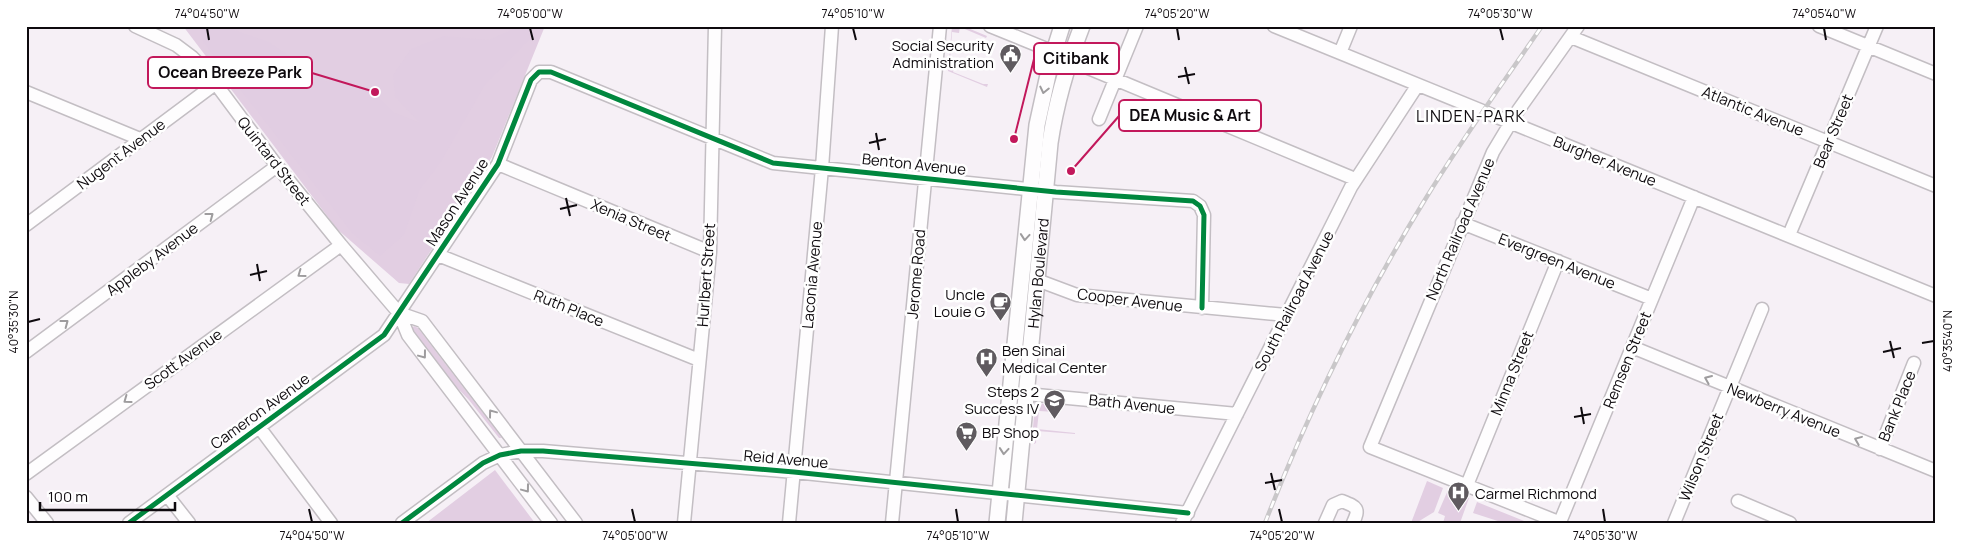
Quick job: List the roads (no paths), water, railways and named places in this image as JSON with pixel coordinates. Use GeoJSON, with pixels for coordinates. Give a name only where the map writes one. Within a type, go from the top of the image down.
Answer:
{"type":"FeatureCollection","features":[{"type":"Feature","properties":{"kind":"main road","name":"Hylan Boulevard"},"geometry":{"type":"LineString","coordinates":[[1014,523],[1037,280],[1037,125],[1062,26]]}},
{"type":"Feature","properties":{"kind":"main road","name":"Hylan Boulevard"},"geometry":{"type":"LineString","coordinates":[[997,523],[1037,190],[1054,112],[1069,60],[1082,26]]}},
{"type":"Feature","properties":{"kind":"street","name":"Quintard Street"},"geometry":{"type":"LineString","coordinates":[[135,26],[162,38],[185,52],[199,64],[277,166],[399,313],[408,335],[551,523]]}},
{"type":"Feature","properties":{"kind":"street","name":"Hurlbert Street"},"geometry":{"type":"LineString","coordinates":[[684,523],[710,252],[716,26]]}},
{"type":"Feature","properties":{"kind":"street","name":"Laconia Avenue"},"geometry":{"type":"LineString","coordinates":[[789,523],[822,168],[832,26]]}},
{"type":"Feature","properties":{"kind":"street","name":"Jerome Road"},"geometry":{"type":"LineString","coordinates":[[892,523],[940,26]]}},
{"type":"Feature","properties":{"kind":"street"},"geometry":{"type":"LineString","coordinates":[[990,26],[1054,52]]}},
{"type":"Feature","properties":{"kind":"street"},"geometry":{"type":"LineString","coordinates":[[1100,119],[1137,26]]}},
{"type":"Feature","properties":{"kind":"street","name":"Burgher Avenue"},"geometry":{"type":"LineString","coordinates":[[1274,26],[1417,86],[1936,296]]}},
{"type":"Feature","properties":{"kind":"street"},"geometry":{"type":"LineString","coordinates":[[1340,53],[1351,26]]}},
{"type":"Feature","properties":{"kind":"street"},"geometry":{"type":"LineString","coordinates":[[1819,26],[1936,74]]}},
{"type":"Feature","properties":{"kind":"street","name":"Bear Street"},"geometry":{"type":"LineString","coordinates":[[1789,235],[1877,26]]}},
{"type":"Feature","properties":{"kind":"street","name":"North Railroad Avenue"},"geometry":{"type":"LineString","coordinates":[[1467,485],[1370,447],[1487,164],[1510,123],[1574,32]]}},
{"type":"Feature","properties":{"kind":"street","name":"Atlantic Avenue"},"geometry":{"type":"LineString","coordinates":[[1574,32],[1936,186]]}},
{"type":"Feature","properties":{"kind":"street"},"geometry":{"type":"LineString","coordinates":[[1069,60],[1355,179]]}},
{"type":"Feature","properties":{"kind":"street","name":"Benton Avenue"},"geometry":{"type":"LineString","coordinates":[[539,72],[551,72],[773,162],[1037,190],[1193,201],[1197,203],[1204,215],[1202,308]]}},
{"type":"Feature","properties":{"kind":"street","name":"Mason Avenue"},"geometry":{"type":"LineString","coordinates":[[399,313],[498,164],[531,80],[539,72]]}},
{"type":"Feature","properties":{"kind":"street","name":"Nugent Avenue"},"geometry":{"type":"LineString","coordinates":[[26,225],[215,84]]}},
{"type":"Feature","properties":{"kind":"street","name":"South Railroad Avenue"},"geometry":{"type":"LineString","coordinates":[[1185,518],[1355,179],[1417,86]]}},
{"type":"Feature","properties":{"kind":"street"},"geometry":{"type":"LineString","coordinates":[[26,92],[140,139]]}},
{"type":"Feature","properties":{"kind":"street","name":"Xenia Street"},"geometry":{"type":"LineString","coordinates":[[498,164],[710,252]]}},
{"type":"Feature","properties":{"kind":"street","name":"Appleby Avenue"},"geometry":{"type":"LineString","coordinates":[[26,352],[277,166]]}},
{"type":"Feature","properties":{"kind":"street","name":"Remsen Street"},"geometry":{"type":"LineString","coordinates":[[1560,523],[1694,197]]}},
{"type":"Feature","properties":{"kind":"street"},"geometry":{"type":"LineString","coordinates":[[26,210],[39,215]]}},
{"type":"Feature","properties":{"kind":"street","name":"Evergreen Avenue"},"geometry":{"type":"LineString","coordinates":[[1462,223],[1652,299]]}},
{"type":"Feature","properties":{"kind":"street","name":"Scott Avenue"},"geometry":{"type":"LineString","coordinates":[[26,474],[341,245]]}},
{"type":"Feature","properties":{"kind":"street","name":"Ruth Place"},"geometry":{"type":"LineString","coordinates":[[438,255],[699,360]]}},
{"type":"Feature","properties":{"kind":"street","name":"Minna Street"},"geometry":{"type":"LineString","coordinates":[[1467,485],[1558,261]]}},
{"type":"Feature","properties":{"kind":"street","name":"Cooper Avenue"},"geometry":{"type":"LineString","coordinates":[[1037,280],[1077,295],[1286,315]]}},
{"type":"Feature","properties":{"kind":"street","name":"Wilson Street"},"geometry":{"type":"LineString","coordinates":[[1674,523],[1762,309]]}},
{"type":"Feature","properties":{"kind":"street","name":"Quintard Street"},"geometry":{"type":"LineString","coordinates":[[399,313],[422,321],[576,523]]}},
{"type":"Feature","properties":{"kind":"street","name":"Cameron Avenue"},"geometry":{"type":"LineString","coordinates":[[129,523],[384,335],[399,313]]}},
{"type":"Feature","properties":{"kind":"street","name":"Newberry Avenue"},"geometry":{"type":"LineString","coordinates":[[1632,347],[1936,471]]}},
{"type":"Feature","properties":{"kind":"street","name":"Bank Place"},"geometry":{"type":"LineString","coordinates":[[1880,449],[1914,363]]}},
{"type":"Feature","properties":{"kind":"street","name":"Bath Avenue"},"geometry":{"type":"LineString","coordinates":[[1026,394],[1237,414]]}},
{"type":"Feature","properties":{"kind":"street"},"geometry":{"type":"LineString","coordinates":[[259,427],[331,523]]}},
{"type":"Feature","properties":{"kind":"street","name":"Reid Avenue"},"geometry":{"type":"LineString","coordinates":[[402,523],[483,463],[500,455],[543,450],[896,482],[1016,495],[1185,518]]}},
{"type":"Feature","properties":{"kind":"street"},"geometry":{"type":"LineString","coordinates":[[1467,485],[1560,523]]}},
{"type":"Feature","properties":{"kind":"street"},"geometry":{"type":"LineString","coordinates":[[167,495],[189,523]]}},
{"type":"Feature","properties":{"kind":"street"},"geometry":{"type":"LineString","coordinates":[[26,496],[47,523]]}},
{"type":"Feature","properties":{"kind":"street"},"geometry":{"type":"LineString","coordinates":[[1325,523],[1333,505],[1342,501],[1353,505],[1356,509],[1357,514],[1353,523]]}},
{"type":"Feature","properties":{"kind":"street"},"geometry":{"type":"LineString","coordinates":[[1738,501],[1790,523]]}},
{"type":"Feature","properties":{"kind":"railway"},"geometry":{"type":"LineString","coordinates":[[1265,523],[1318,398],[1380,277],[1440,176],[1542,26]]}},
{"type":"Feature","properties":{"kind":"place","name":"Social Security Administration"},"geometry":{"type":"Point","coordinates":[1010,73]}},
{"type":"Feature","properties":{"kind":"place","name":"Ocean Breeze Park"},"geometry":{"type":"Point","coordinates":[375,92]}},
{"type":"Feature","properties":{"kind":"place","name":"Citibank"},"geometry":{"type":"Point","coordinates":[1014,139]}},
{"type":"Feature","properties":{"kind":"place","name":"DEA Music & Art"},"geometry":{"type":"Point","coordinates":[1071,171]}},
{"type":"Feature","properties":{"kind":"place","name":"Uncle Louie G"},"geometry":{"type":"Point","coordinates":[1001,322]}},
{"type":"Feature","properties":{"kind":"place","name":"Ben Sinai Medical Center"},"geometry":{"type":"Point","coordinates":[986,378]}},
{"type":"Feature","properties":{"kind":"place","name":"Steps 2 Success IV"},"geometry":{"type":"Point","coordinates":[1055,419]}},
{"type":"Feature","properties":{"kind":"place","name":"BP Shop"},"geometry":{"type":"Point","coordinates":[966,451]}},
{"type":"Feature","properties":{"kind":"place","name":"Carmel Richmond"},"geometry":{"type":"Point","coordinates":[1459,512]}},
{"type":"Feature","properties":{"kind":"district","name":"LINDEN-PARK"},"geometry":{"type":"Point","coordinates":[1471,116]}}]}
